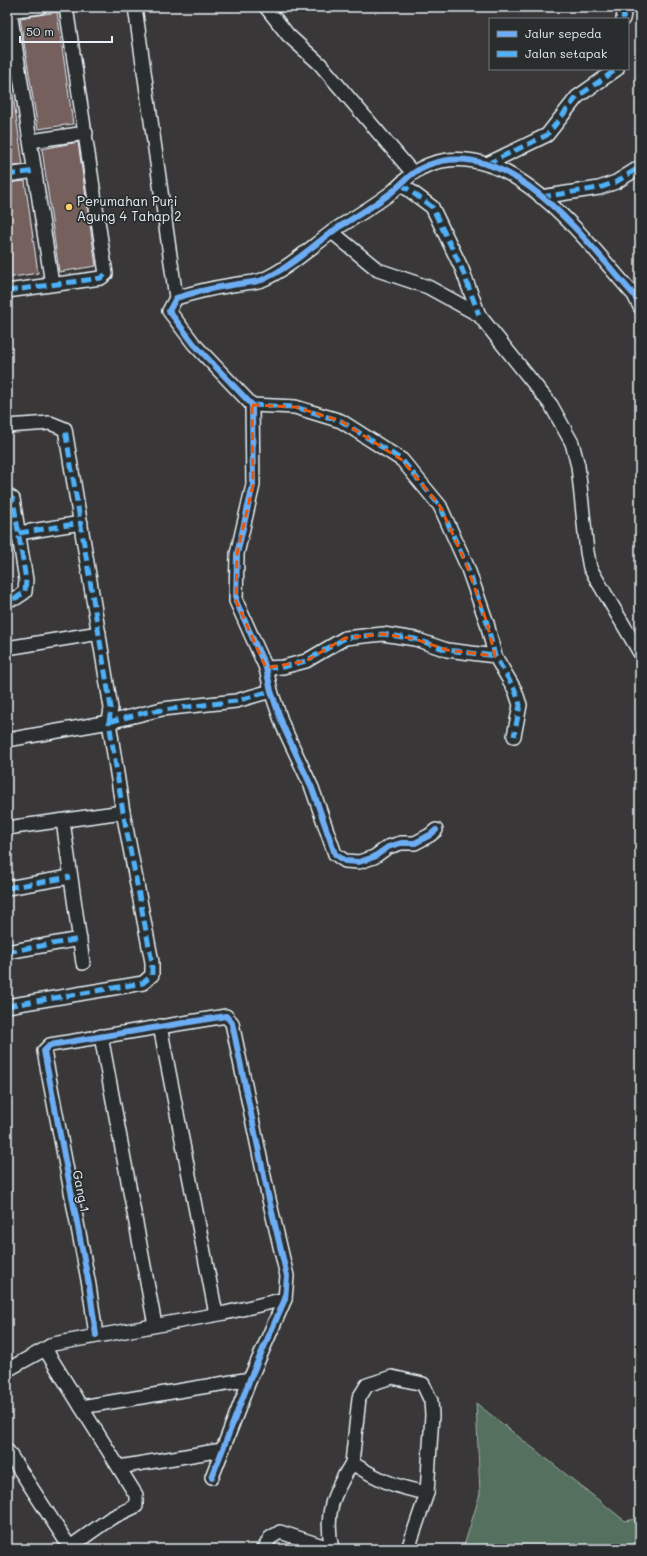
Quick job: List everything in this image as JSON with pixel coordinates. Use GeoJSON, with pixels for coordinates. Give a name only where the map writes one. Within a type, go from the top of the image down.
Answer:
{"type":"FeatureCollection","features":[{"type":"Feature","properties":{"kind":"street"},"geometry":{"type":"LineString","coordinates":[[40,7],[8,11],[12,63],[30,142],[52,284]]}},
{"type":"Feature","properties":{"kind":"street"},"geometry":{"type":"LineString","coordinates":[[7,292],[52,284],[101,278],[106,274],[66,7]]}},
{"type":"Feature","properties":{"kind":"street"},"geometry":{"type":"LineString","coordinates":[[135,7],[176,298],[169,311],[194,344],[252,405],[253,485],[237,554],[236,600],[266,668],[271,691],[283,726],[312,788],[336,854],[345,861],[359,862],[374,857],[388,847],[401,843],[415,843],[436,830]]}},
{"type":"Feature","properties":{"kind":"street"},"geometry":{"type":"LineString","coordinates":[[266,7],[288,35],[320,64],[344,91],[412,172]]}},
{"type":"Feature","properties":{"kind":"street"},"geometry":{"type":"LineString","coordinates":[[623,18],[626,7]]}},
{"type":"Feature","properties":{"kind":"street"},"geometry":{"type":"LineString","coordinates":[[487,164],[547,135],[577,98],[587,89],[616,70]]}},
{"type":"Feature","properties":{"kind":"street"},"geometry":{"type":"LineString","coordinates":[[30,142],[86,133]]}},
{"type":"Feature","properties":{"kind":"street"},"geometry":{"type":"LineString","coordinates":[[176,298],[199,290],[261,280],[285,267],[332,232],[392,192],[412,172],[428,165],[453,160],[468,160],[487,164],[517,179],[541,197],[575,230],[634,295],[640,306]]}},
{"type":"Feature","properties":{"kind":"street"},"geometry":{"type":"LineString","coordinates":[[541,197],[599,188],[616,182],[640,167]]}},
{"type":"Feature","properties":{"kind":"street"},"geometry":{"type":"LineString","coordinates":[[7,175],[35,171]]}},
{"type":"Feature","properties":{"kind":"street"},"geometry":{"type":"LineString","coordinates":[[401,184],[432,207],[462,269],[479,314],[551,405],[569,437],[578,466],[590,568],[640,653]]}},
{"type":"Feature","properties":{"kind":"street"},"geometry":{"type":"LineString","coordinates":[[332,232],[378,270],[428,287],[479,314]]}},
{"type":"Feature","properties":{"kind":"street"},"geometry":{"type":"LineString","coordinates":[[252,405],[296,407],[341,421],[402,460],[440,506],[467,566],[487,623],[495,656],[515,690],[520,705],[514,736]]}},
{"type":"Feature","properties":{"kind":"street"},"geometry":{"type":"LineString","coordinates":[[7,426],[50,423],[65,429],[111,708],[109,722],[123,812],[152,962],[152,975],[143,983],[7,1006]]}},
{"type":"Feature","properties":{"kind":"street"},"geometry":{"type":"LineString","coordinates":[[7,495],[13,499],[26,580],[25,592],[16,598],[7,599]]}},
{"type":"Feature","properties":{"kind":"street"},"geometry":{"type":"LineString","coordinates":[[19,533],[81,523]]}},
{"type":"Feature","properties":{"kind":"street"},"geometry":{"type":"LineString","coordinates":[[7,648],[99,633]]}},
{"type":"Feature","properties":{"kind":"street"},"geometry":{"type":"LineString","coordinates":[[266,668],[284,667],[306,660],[345,638],[382,634],[415,639],[447,650],[495,656]]}},
{"type":"Feature","properties":{"kind":"street"},"geometry":{"type":"LineString","coordinates":[[7,740],[109,722],[147,712],[236,701],[271,691]]}},
{"type":"Feature","properties":{"kind":"street"},"geometry":{"type":"LineString","coordinates":[[7,828],[123,812]]}},
{"type":"Feature","properties":{"kind":"street"},"geometry":{"type":"LineString","coordinates":[[63,821],[83,963]]}},
{"type":"Feature","properties":{"kind":"street"},"geometry":{"type":"LineString","coordinates":[[7,888],[70,877]]}},
{"type":"Feature","properties":{"kind":"street"},"geometry":{"type":"LineString","coordinates":[[7,952],[80,939]]}},
{"type":"Feature","properties":{"kind":"street"},"geometry":{"type":"LineString","coordinates":[[155,1325],[101,1036],[226,1016],[232,1023],[268,1195],[287,1276],[284,1299],[250,1379],[212,1477]]}},
{"type":"Feature","properties":{"kind":"street"},"geometry":{"type":"LineString","coordinates":[[160,1026],[216,1314]]}},
{"type":"Feature","properties":{"kind":"street","name":"Gang 1"},"geometry":{"type":"LineString","coordinates":[[96,1335],[89,1285],[44,1051],[50,1045],[101,1036]]}},
{"type":"Feature","properties":{"kind":"street"},"geometry":{"type":"LineString","coordinates":[[7,1370],[53,1344],[216,1314],[284,1299]]}},
{"type":"Feature","properties":{"kind":"street"},"geometry":{"type":"LineString","coordinates":[[7,1450],[70,1548],[111,1518],[136,1506],[136,1496],[45,1349]]}},
{"type":"Feature","properties":{"kind":"street"},"geometry":{"type":"LineString","coordinates":[[264,1549],[270,1538],[280,1532],[332,1549],[328,1529],[330,1509],[335,1495],[352,1463],[359,1398],[367,1385],[392,1377],[423,1384],[431,1401],[432,1415],[426,1493],[408,1549]]}},
{"type":"Feature","properties":{"kind":"street"},"geometry":{"type":"LineString","coordinates":[[81,1407],[250,1379]]}},
{"type":"Feature","properties":{"kind":"street"},"geometry":{"type":"LineString","coordinates":[[119,1467],[222,1450]]}},
{"type":"Feature","properties":{"kind":"street"},"geometry":{"type":"LineString","coordinates":[[352,1463],[377,1479],[401,1488],[426,1493]]}},
{"type":"Feature","properties":{"kind":"highlighted area"},"geometry":{"type":"Polygon","coordinates":[[[252,405],[295,407],[341,421],[402,460],[440,506],[467,566],[487,623],[495,656],[447,650],[415,639],[383,634],[345,638],[306,661],[266,668],[236,601],[237,554],[253,485],[252,405]]]}},
{"type":"Feature","properties":{"kind":"green space"},"geometry":{"type":"Polygon","coordinates":[[[476,1403],[625,1521],[640,1518],[640,1549],[463,1549],[480,1494],[476,1403]]]}},
{"type":"Feature","properties":{"kind":"building"},"geometry":{"type":"Polygon","coordinates":[[[57,12],[73,124],[38,129],[20,18],[57,12]]]}},
{"type":"Feature","properties":{"kind":"building"},"geometry":{"type":"Polygon","coordinates":[[[13,95],[23,165],[7,167],[7,96],[13,95]]]}},
{"type":"Feature","properties":{"kind":"building","name":"Perumahan Puri Agung 4 Tahap 2"},"geometry":{"type":"Polygon","coordinates":[[[78,142],[96,266],[59,272],[42,149],[78,142]]]}},
{"type":"Feature","properties":{"kind":"building"},"geometry":{"type":"Polygon","coordinates":[[[25,181],[38,273],[7,278],[7,183],[25,181]]]}},
{"type":"Feature","properties":{"kind":"marked path"},"geometry":{"type":"LineString","coordinates":[[623,18],[625,7]]}},
{"type":"Feature","properties":{"kind":"marked path"},"geometry":{"type":"LineString","coordinates":[[487,164],[547,135],[577,97],[616,70]]}},
{"type":"Feature","properties":{"kind":"marked path"},"geometry":{"type":"LineString","coordinates":[[541,197],[599,188],[616,182],[640,167]]}},
{"type":"Feature","properties":{"kind":"marked path"},"geometry":{"type":"LineString","coordinates":[[7,175],[35,171]]}},
{"type":"Feature","properties":{"kind":"marked path"},"geometry":{"type":"LineString","coordinates":[[401,184],[432,207],[462,269],[479,315]]}},
{"type":"Feature","properties":{"kind":"marked path"},"geometry":{"type":"LineString","coordinates":[[7,291],[101,278],[106,274]]}},
{"type":"Feature","properties":{"kind":"marked path"},"geometry":{"type":"LineString","coordinates":[[252,405],[295,407],[341,421],[402,460],[440,506],[467,566],[487,623],[495,656],[515,690],[520,705],[514,736]]}},
{"type":"Feature","properties":{"kind":"marked path"},"geometry":{"type":"LineString","coordinates":[[7,1006],[143,983],[152,975],[152,962],[123,812],[109,722],[111,708],[65,429]]}},
{"type":"Feature","properties":{"kind":"marked path"},"geometry":{"type":"LineString","coordinates":[[7,495],[13,499],[26,580],[25,592],[16,598],[7,599]]}},
{"type":"Feature","properties":{"kind":"marked path"},"geometry":{"type":"LineString","coordinates":[[19,533],[81,523]]}},
{"type":"Feature","properties":{"kind":"marked path"},"geometry":{"type":"LineString","coordinates":[[266,668],[283,667],[306,661],[345,638],[383,634],[415,639],[447,650],[495,656]]}},
{"type":"Feature","properties":{"kind":"marked path"},"geometry":{"type":"LineString","coordinates":[[109,722],[147,712],[236,701],[271,691]]}},
{"type":"Feature","properties":{"kind":"marked path"},"geometry":{"type":"LineString","coordinates":[[7,888],[70,877]]}},
{"type":"Feature","properties":{"kind":"marked path"},"geometry":{"type":"LineString","coordinates":[[7,952],[80,939]]}},
{"type":"Feature","properties":{"kind":"cycle path"},"geometry":{"type":"LineString","coordinates":[[436,830],[415,843],[401,843],[388,847],[374,857],[359,862],[345,861],[335,854],[312,788],[283,726],[271,691],[266,668],[236,601],[237,554],[253,485],[252,405],[194,344],[169,311],[176,298],[211,289],[258,281],[272,275],[339,227],[386,197],[417,170],[428,165],[459,160],[488,165],[517,179],[544,198],[570,222],[593,248],[634,295],[640,307]]}},
{"type":"Feature","properties":{"kind":"cycle path"},"geometry":{"type":"LineString","coordinates":[[96,1335],[89,1285],[44,1051],[50,1045],[226,1016],[232,1023],[268,1195],[287,1276],[285,1299],[250,1379],[212,1477]]}},
{"type":"Feature","properties":{"kind":"place","name":"Perumahan Puri Agung 4 Tahap 2"},"geometry":{"type":"Point","coordinates":[69,207]}}]}
